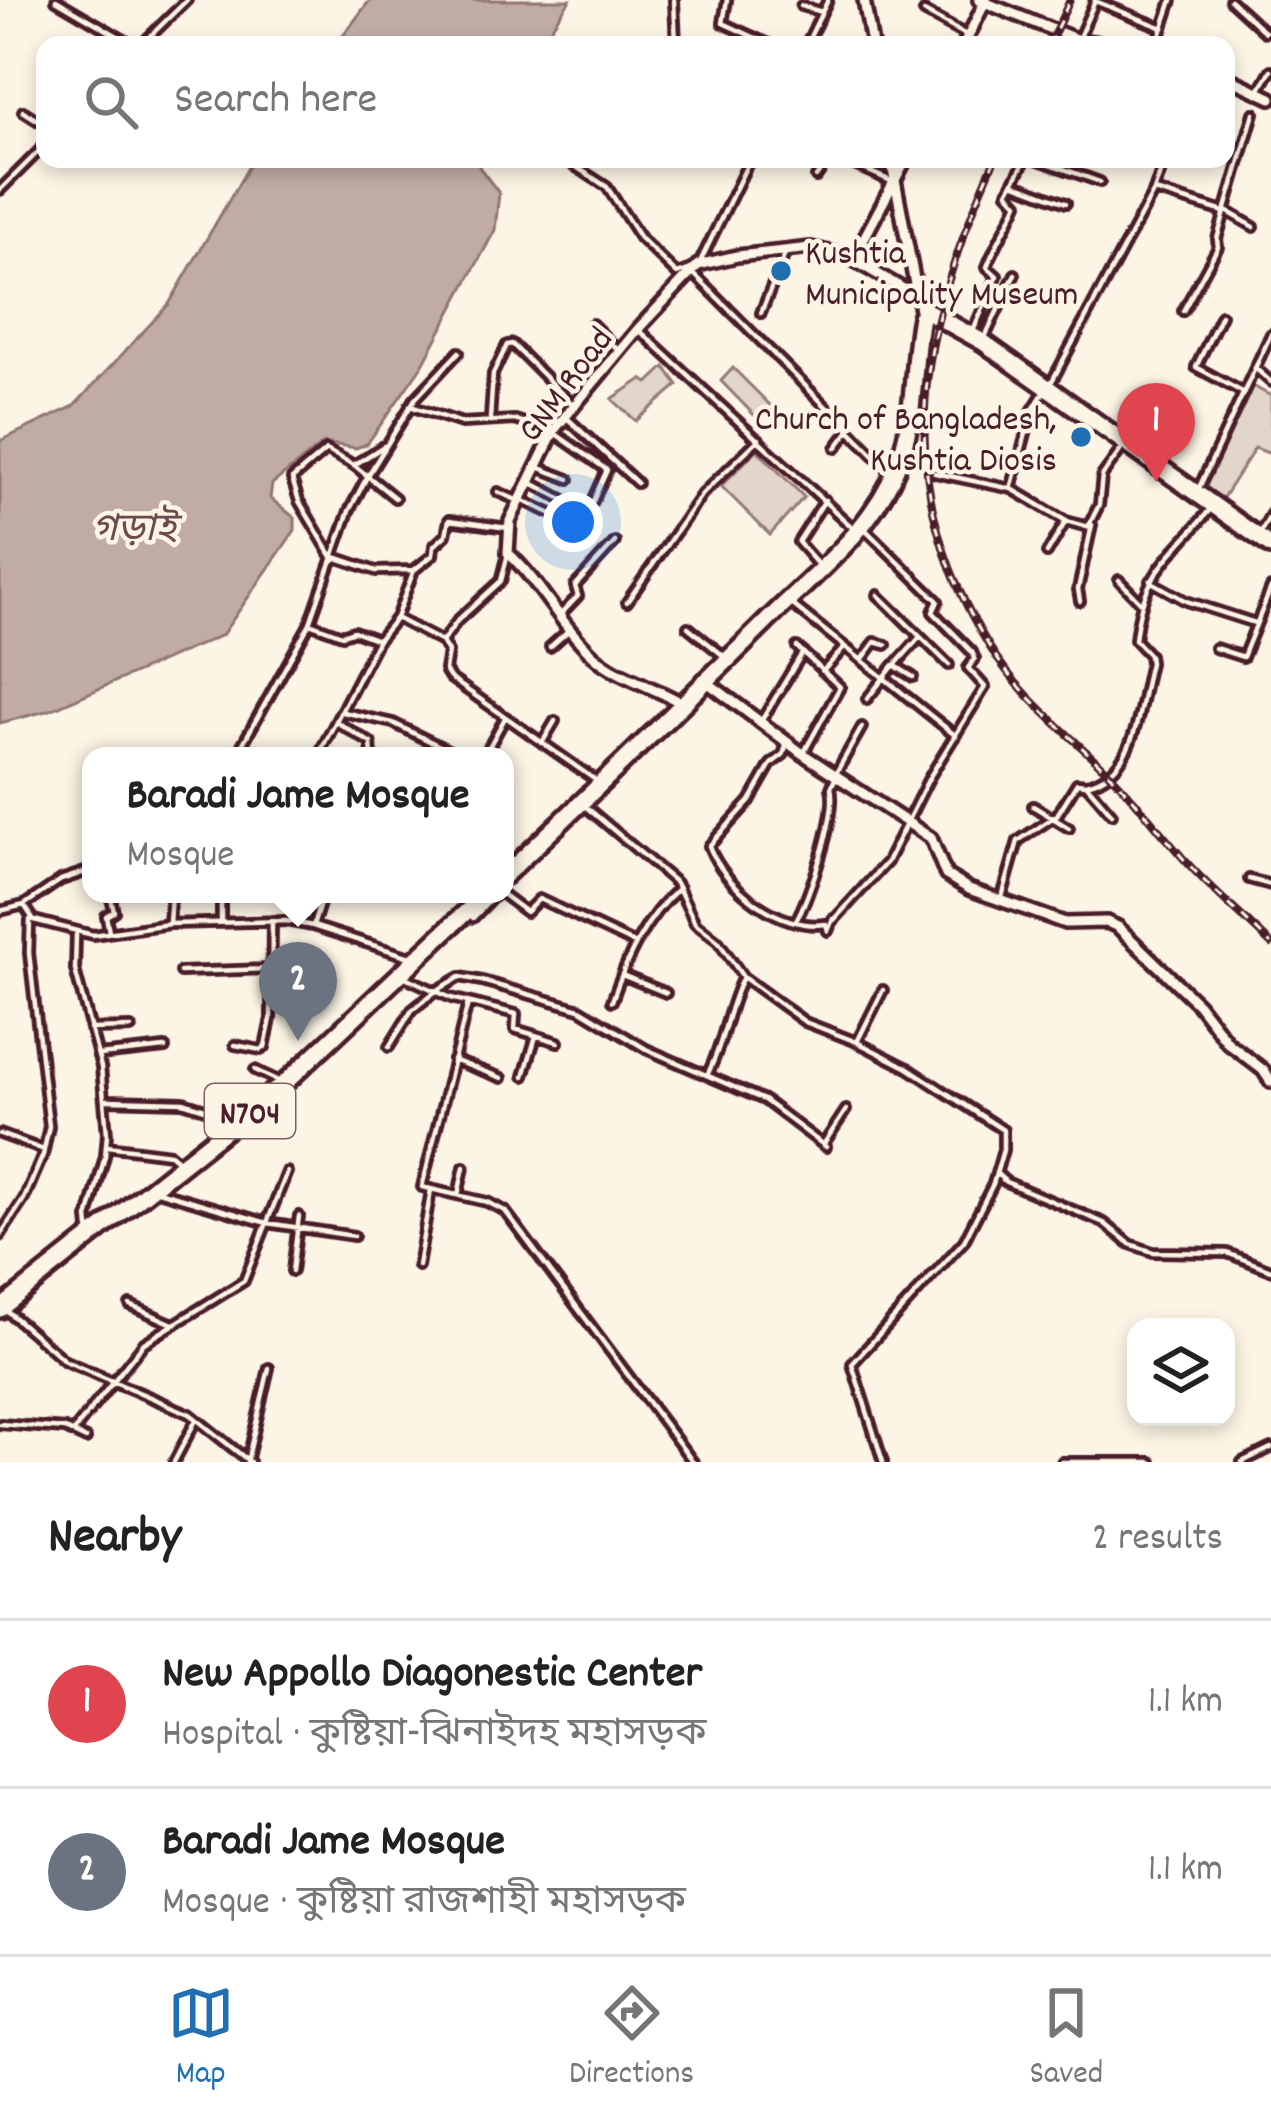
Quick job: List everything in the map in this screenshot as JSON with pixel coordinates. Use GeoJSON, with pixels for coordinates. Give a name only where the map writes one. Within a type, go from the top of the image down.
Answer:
{"type":"FeatureCollection","features":[{"type":"Feature","properties":{"kind":"highway"},"geometry":{"type":"LineString","coordinates":[[514,861],[860,529],[894,475],[913,408],[921,310],[968,334],[1155,467]]}},
{"type":"Feature","properties":{"kind":"highway"},"geometry":{"type":"LineString","coordinates":[[968,334],[998,356]]}},
{"type":"Feature","properties":{"kind":"highway"},"geometry":{"type":"LineString","coordinates":[[1046,391],[1264,543]]}},
{"type":"Feature","properties":{"kind":"highway"},"geometry":{"type":"LineString","coordinates":[[589,789],[748,640]]}},
{"type":"Feature","properties":{"kind":"highway","name":"N704"},"geometry":{"type":"LineString","coordinates":[[1,1305],[89,1228],[282,1078],[470,903]]}},
{"type":"Feature","properties":{"kind":"highway","name":"N704"},"geometry":{"type":"LineString","coordinates":[[382,987],[401,974],[443,929]]}},
{"type":"Feature","properties":{"kind":"highway","name":"N704"},"geometry":{"type":"LineString","coordinates":[[1,1305],[153,1188],[169,1169],[282,1078]]}},
{"type":"Feature","properties":{"kind":"main road"},"geometry":{"type":"LineString","coordinates":[[864,0],[870,36]]}},
{"type":"Feature","properties":{"kind":"main road"},"geometry":{"type":"LineString","coordinates":[[968,36],[984,1],[1067,36]]}},
{"type":"Feature","properties":{"kind":"main road"},"geometry":{"type":"LineString","coordinates":[[1235,80],[1271,98]]}},
{"type":"Feature","properties":{"kind":"main road"},"geometry":{"type":"LineString","coordinates":[[892,168],[921,310]]}},
{"type":"Feature","properties":{"kind":"main road"},"geometry":{"type":"LineString","coordinates":[[854,259],[901,168]]}},
{"type":"Feature","properties":{"kind":"main road"},"geometry":{"type":"LineString","coordinates":[[695,268],[811,248],[854,259],[921,310]]}},
{"type":"Feature","properties":{"kind":"main road","name":"GNM Road"},"geometry":{"type":"LineString","coordinates":[[508,554],[519,500],[553,433],[638,328],[695,268]]}},
{"type":"Feature","properties":{"kind":"main road"},"geometry":{"type":"LineString","coordinates":[[508,554],[531,574],[569,630],[598,659],[678,701]]}},
{"type":"Feature","properties":{"kind":"main road"},"geometry":{"type":"LineString","coordinates":[[704,680],[803,754],[931,838],[948,876],[1001,902],[1075,925],[1094,922],[1118,927],[1271,1082]]}},
{"type":"Feature","properties":{"kind":"street"},"geometry":{"type":"LineString","coordinates":[[56,0],[120,36]]}},
{"type":"Feature","properties":{"kind":"street"},"geometry":{"type":"LineString","coordinates":[[146,36],[187,0]]}},
{"type":"Feature","properties":{"kind":"street"},"geometry":{"type":"LineString","coordinates":[[674,0],[676,36]]}},
{"type":"Feature","properties":{"kind":"street"},"geometry":{"type":"LineString","coordinates":[[727,0],[723,22],[752,36]]}},
{"type":"Feature","properties":{"kind":"street"},"geometry":{"type":"LineString","coordinates":[[810,36],[828,0]]}},
{"type":"Feature","properties":{"kind":"street"},"geometry":{"type":"LineString","coordinates":[[1160,36],[1172,0]]}},
{"type":"Feature","properties":{"kind":"street"},"geometry":{"type":"LineString","coordinates":[[1230,0],[1265,32]]}},
{"type":"Feature","properties":{"kind":"street"},"geometry":{"type":"LineString","coordinates":[[1083,36],[1095,1],[1162,28]]}},
{"type":"Feature","properties":{"kind":"street"},"geometry":{"type":"LineString","coordinates":[[801,6],[822,12]]}},
{"type":"Feature","properties":{"kind":"street"},"geometry":{"type":"LineString","coordinates":[[924,12],[960,36]]}},
{"type":"Feature","properties":{"kind":"street"},"geometry":{"type":"LineString","coordinates":[[1259,91],[1271,70]]}},
{"type":"Feature","properties":{"kind":"street"},"geometry":{"type":"LineString","coordinates":[[23,111],[36,119]]}},
{"type":"Feature","properties":{"kind":"street"},"geometry":{"type":"LineString","coordinates":[[1183,311],[1218,248],[1224,211],[1254,113]]}},
{"type":"Feature","properties":{"kind":"street"},"geometry":{"type":"LineString","coordinates":[[0,190],[36,154]]}},
{"type":"Feature","properties":{"kind":"street"},"geometry":{"type":"LineString","coordinates":[[578,168],[607,187],[640,238],[677,274],[695,268],[745,168]]}},
{"type":"Feature","properties":{"kind":"street"},"geometry":{"type":"LineString","coordinates":[[816,177],[822,168]]}},
{"type":"Feature","properties":{"kind":"street"},"geometry":{"type":"LineString","coordinates":[[862,168],[894,182]]}},
{"type":"Feature","properties":{"kind":"street"},"geometry":{"type":"LineString","coordinates":[[968,334],[997,276],[987,267],[1018,203],[1007,193],[1021,168]]}},
{"type":"Feature","properties":{"kind":"street"},"geometry":{"type":"LineString","coordinates":[[1061,168],[1100,182]]}},
{"type":"Feature","properties":{"kind":"street"},"geometry":{"type":"LineString","coordinates":[[1011,488],[1032,411],[1154,191],[1162,168]]}},
{"type":"Feature","properties":{"kind":"street"},"geometry":{"type":"LineString","coordinates":[[1012,183],[1066,203]]}},
{"type":"Feature","properties":{"kind":"street"},"geometry":{"type":"LineString","coordinates":[[1154,191],[1224,211],[1254,226]]}},
{"type":"Feature","properties":{"kind":"street"},"geometry":{"type":"LineString","coordinates":[[761,314],[787,249]]}},
{"type":"Feature","properties":{"kind":"street"},"geometry":{"type":"LineString","coordinates":[[695,268],[894,475]]}},
{"type":"Feature","properties":{"kind":"street"},"geometry":{"type":"LineString","coordinates":[[968,334],[1015,274]]}},
{"type":"Feature","properties":{"kind":"street"},"geometry":{"type":"LineString","coordinates":[[1221,315],[1196,367],[1244,393]]}},
{"type":"Feature","properties":{"kind":"street"},"geometry":{"type":"LineString","coordinates":[[592,324],[619,351]]}},
{"type":"Feature","properties":{"kind":"street"},"geometry":{"type":"LineString","coordinates":[[638,328],[938,601],[933,612],[975,656],[968,668],[985,691],[880,871],[828,932],[826,924],[809,928],[747,897],[720,867],[709,846],[750,801],[787,742]]}},
{"type":"Feature","properties":{"kind":"street"},"geometry":{"type":"LineString","coordinates":[[1195,495],[1271,334]]}},
{"type":"Feature","properties":{"kind":"street"},"geometry":{"type":"LineString","coordinates":[[489,420],[493,374],[507,345],[512,344],[574,405]]}},
{"type":"Feature","properties":{"kind":"street"},"geometry":{"type":"LineString","coordinates":[[241,747],[310,623],[367,477],[410,406],[460,352]]}},
{"type":"Feature","properties":{"kind":"street"},"geometry":{"type":"LineString","coordinates":[[1256,368],[1271,382]]}},
{"type":"Feature","properties":{"kind":"street"},"geometry":{"type":"LineString","coordinates":[[410,406],[462,423],[515,421],[553,433],[604,466],[607,476],[589,505],[581,508],[528,482]]}},
{"type":"Feature","properties":{"kind":"street"},"geometry":{"type":"LineString","coordinates":[[565,416],[637,483]]}},
{"type":"Feature","properties":{"kind":"street"},"geometry":{"type":"LineString","coordinates":[[836,448],[848,432]]}},
{"type":"Feature","properties":{"kind":"street"},"geometry":{"type":"LineString","coordinates":[[627,602],[703,494],[760,438]]}},
{"type":"Feature","properties":{"kind":"street"},"geometry":{"type":"LineString","coordinates":[[353,465],[385,445]]}},
{"type":"Feature","properties":{"kind":"street"},"geometry":{"type":"LineString","coordinates":[[1080,602],[1078,590],[1102,476],[1123,447]]}},
{"type":"Feature","properties":{"kind":"street"},"geometry":{"type":"LineString","coordinates":[[395,498],[326,450],[292,478],[299,501],[334,558],[376,571],[414,570]]}},
{"type":"Feature","properties":{"kind":"street"},"geometry":{"type":"LineString","coordinates":[[535,466],[569,479]]}},
{"type":"Feature","properties":{"kind":"street"},"geometry":{"type":"LineString","coordinates":[[935,473],[1011,488],[1066,521],[1091,525]]}},
{"type":"Feature","properties":{"kind":"street"},"geometry":{"type":"LineString","coordinates":[[498,492],[575,525]]}},
{"type":"Feature","properties":{"kind":"street"},"geometry":{"type":"LineString","coordinates":[[821,568],[798,542],[826,500]]}},
{"type":"Feature","properties":{"kind":"street"},"geometry":{"type":"LineString","coordinates":[[1001,902],[1018,842],[1052,819],[1074,787],[1106,778],[1124,760],[1150,663],[1135,640],[1150,581],[1160,562],[1219,513]]}},
{"type":"Feature","properties":{"kind":"street"},"geometry":{"type":"LineString","coordinates":[[1264,543],[1271,514]]}},
{"type":"Feature","properties":{"kind":"street"},"geometry":{"type":"LineString","coordinates":[[323,747],[378,640],[396,618],[414,570],[433,555],[434,546],[446,536],[449,520],[510,528]]}},
{"type":"Feature","properties":{"kind":"street"},"geometry":{"type":"LineString","coordinates":[[1046,554],[1066,521]]}},
{"type":"Feature","properties":{"kind":"street"},"geometry":{"type":"LineString","coordinates":[[560,615],[579,595],[574,586],[615,542]]}},
{"type":"Feature","properties":{"kind":"street"},"geometry":{"type":"LineString","coordinates":[[442,642],[458,620],[501,581],[508,554]]}},
{"type":"Feature","properties":{"kind":"street"},"geometry":{"type":"LineString","coordinates":[[1119,580],[1142,604]]}},
{"type":"Feature","properties":{"kind":"street"},"geometry":{"type":"LineString","coordinates":[[1150,581],[1186,601],[1255,623]]}},
{"type":"Feature","properties":{"kind":"street"},"geometry":{"type":"LineString","coordinates":[[1215,648],[1243,657],[1271,588]]}},
{"type":"Feature","properties":{"kind":"street"},"geometry":{"type":"LineString","coordinates":[[878,595],[949,665]]}},
{"type":"Feature","properties":{"kind":"street"},"geometry":{"type":"LineString","coordinates":[[787,600],[956,736]]}},
{"type":"Feature","properties":{"kind":"street"},"geometry":{"type":"LineString","coordinates":[[396,618],[442,642],[448,652],[447,675],[542,743],[589,789],[679,888],[694,923],[718,941],[743,977],[805,1022],[857,1042],[999,1124],[1005,1139],[996,1173],[964,1241],[854,1358],[854,1372],[883,1462]]}},
{"type":"Feature","properties":{"kind":"street"},"geometry":{"type":"LineString","coordinates":[[310,623],[343,635],[354,631],[378,640]]}},
{"type":"Feature","properties":{"kind":"street"},"geometry":{"type":"LineString","coordinates":[[688,627],[725,657]]}},
{"type":"Feature","properties":{"kind":"street"},"geometry":{"type":"LineString","coordinates":[[550,647],[569,630]]}},
{"type":"Feature","properties":{"kind":"street"},"geometry":{"type":"LineString","coordinates":[[867,699],[920,637]]}},
{"type":"Feature","properties":{"kind":"street"},"geometry":{"type":"LineString","coordinates":[[862,660],[875,642],[886,645]]}},
{"type":"Feature","properties":{"kind":"street"},"geometry":{"type":"LineString","coordinates":[[822,671],[844,648]]}},
{"type":"Feature","properties":{"kind":"street"},"geometry":{"type":"LineString","coordinates":[[760,723],[800,650],[840,689],[803,754]]}},
{"type":"Feature","properties":{"kind":"street"},"geometry":{"type":"LineString","coordinates":[[894,665],[913,677]]}},
{"type":"Feature","properties":{"kind":"street"},"geometry":{"type":"LineString","coordinates":[[343,712],[393,723],[442,747]]}},
{"type":"Feature","properties":{"kind":"street"},"geometry":{"type":"LineString","coordinates":[[489,747],[506,718]]}},
{"type":"Feature","properties":{"kind":"street"},"geometry":{"type":"LineString","coordinates":[[542,743],[555,721]]}},
{"type":"Feature","properties":{"kind":"street"},"geometry":{"type":"LineString","coordinates":[[338,723],[371,747]]}},
{"type":"Feature","properties":{"kind":"street"},"geometry":{"type":"LineString","coordinates":[[795,922],[830,819],[831,788],[862,727]]}},
{"type":"Feature","properties":{"kind":"street"},"geometry":{"type":"LineString","coordinates":[[1086,784],[1112,814]]}},
{"type":"Feature","properties":{"kind":"street"},"geometry":{"type":"LineString","coordinates":[[1033,806],[1069,828]]}},
{"type":"Feature","properties":{"kind":"street"},"geometry":{"type":"LineString","coordinates":[[0,910],[24,905],[82,873]]}},
{"type":"Feature","properties":{"kind":"street"},"geometry":{"type":"LineString","coordinates":[[1249,879],[1271,885]]}},
{"type":"Feature","properties":{"kind":"street"},"geometry":{"type":"LineString","coordinates":[[612,1001],[635,944],[656,911],[679,888]]}},
{"type":"Feature","properties":{"kind":"street"},"geometry":{"type":"LineString","coordinates":[[512,903],[526,912],[539,899],[635,944]]}},
{"type":"Feature","properties":{"kind":"street"},"geometry":{"type":"LineString","coordinates":[[109,932],[106,916],[114,912],[112,903]]}},
{"type":"Feature","properties":{"kind":"street"},"geometry":{"type":"LineString","coordinates":[[169,924],[170,903]]}},
{"type":"Feature","properties":{"kind":"street"},"geometry":{"type":"LineString","coordinates":[[221,903],[221,921]]}},
{"type":"Feature","properties":{"kind":"street"},"geometry":{"type":"LineString","coordinates":[[313,926],[320,903]]}},
{"type":"Feature","properties":{"kind":"street"},"geometry":{"type":"LineString","coordinates":[[473,918],[489,903]]}},
{"type":"Feature","properties":{"kind":"street"},"geometry":{"type":"LineString","coordinates":[[0,1236],[44,1150],[50,1107],[29,953],[30,916],[24,905]]}},
{"type":"Feature","properties":{"kind":"street"},"geometry":{"type":"LineString","coordinates":[[30,916],[76,933],[272,921],[313,926],[410,957]]}},
{"type":"Feature","properties":{"kind":"street"},"geometry":{"type":"LineString","coordinates":[[235,1045],[265,1047],[270,1023],[272,921]]}},
{"type":"Feature","properties":{"kind":"street"},"geometry":{"type":"LineString","coordinates":[[76,933],[75,970],[98,1055],[107,1146],[91,1202],[89,1228]]}},
{"type":"Feature","properties":{"kind":"street"},"geometry":{"type":"LineString","coordinates":[[180,972],[272,968]]}},
{"type":"Feature","properties":{"kind":"street"},"geometry":{"type":"LineString","coordinates":[[401,974],[468,1003],[516,1014],[515,1029],[558,1042]]}},
{"type":"Feature","properties":{"kind":"street"},"geometry":{"type":"LineString","coordinates":[[622,975],[666,992]]}},
{"type":"Feature","properties":{"kind":"street"},"geometry":{"type":"LineString","coordinates":[[389,1047],[412,1010],[464,976],[571,1005],[646,1049],[764,1100],[825,1146],[846,1110]]}},
{"type":"Feature","properties":{"kind":"street"},"geometry":{"type":"LineString","coordinates":[[707,1075],[743,977]]}},
{"type":"Feature","properties":{"kind":"street"},"geometry":{"type":"LineString","coordinates":[[857,1042],[883,990]]}},
{"type":"Feature","properties":{"kind":"street"},"geometry":{"type":"LineString","coordinates":[[468,1003],[422,1185],[505,1211],[693,1462]]}},
{"type":"Feature","properties":{"kind":"street"},"geometry":{"type":"LineString","coordinates":[[90,1029],[131,1028]]}},
{"type":"Feature","properties":{"kind":"street"},"geometry":{"type":"LineString","coordinates":[[524,1076],[536,1036]]}},
{"type":"Feature","properties":{"kind":"street"},"geometry":{"type":"LineString","coordinates":[[98,1055],[165,1048]]}},
{"type":"Feature","properties":{"kind":"street"},"geometry":{"type":"LineString","coordinates":[[453,1060],[502,1078]]}},
{"type":"Feature","properties":{"kind":"street"},"geometry":{"type":"LineString","coordinates":[[255,1070],[282,1078]]}},
{"type":"Feature","properties":{"kind":"street"},"geometry":{"type":"LineString","coordinates":[[104,1100],[183,1102],[230,1117]]}},
{"type":"Feature","properties":{"kind":"street"},"geometry":{"type":"LineString","coordinates":[[0,1134],[44,1150]]}},
{"type":"Feature","properties":{"kind":"street"},"geometry":{"type":"LineString","coordinates":[[107,1146],[168,1154],[169,1169]]}},
{"type":"Feature","properties":{"kind":"street"},"geometry":{"type":"LineString","coordinates":[[458,1195],[464,1167]]}},
{"type":"Feature","properties":{"kind":"street"},"geometry":{"type":"LineString","coordinates":[[73,1432],[148,1339],[244,1281],[287,1172]]}},
{"type":"Feature","properties":{"kind":"street"},"geometry":{"type":"LineString","coordinates":[[996,1173],[1006,1182],[1104,1223],[1130,1244],[1153,1252],[1228,1253],[1271,1270]]}},
{"type":"Feature","properties":{"kind":"street"},"geometry":{"type":"LineString","coordinates":[[153,1188],[267,1223],[354,1236]]}},
{"type":"Feature","properties":{"kind":"street"},"geometry":{"type":"LineString","coordinates":[[418,1266],[430,1190]]}},
{"type":"Feature","properties":{"kind":"street"},"geometry":{"type":"LineString","coordinates":[[292,1271],[299,1216]]}},
{"type":"Feature","properties":{"kind":"street"},"geometry":{"type":"LineString","coordinates":[[0,1220],[9,1226]]}},
{"type":"Feature","properties":{"kind":"street"},"geometry":{"type":"LineString","coordinates":[[1,1305],[64,1361],[165,1402],[248,1461],[269,1368]]}},
{"type":"Feature","properties":{"kind":"street"},"geometry":{"type":"LineString","coordinates":[[130,1305],[173,1324]]}},
{"type":"Feature","properties":{"kind":"street"},"geometry":{"type":"LineString","coordinates":[[174,1462],[196,1420]]}},
{"type":"Feature","properties":{"kind":"street"},"geometry":{"type":"LineString","coordinates":[[0,1424],[73,1432],[86,1438]]}},
{"type":"Feature","properties":{"kind":"street"},"geometry":{"type":"LineString","coordinates":[[1242,1462],[1271,1448]]}},
{"type":"Feature","properties":{"kind":"street"},"geometry":{"type":"LineString","coordinates":[[1062,1462],[1150,1462]]}},
{"type":"Feature","properties":{"kind":"shaded area"},"geometry":{"type":"Polygon","coordinates":[[[665,367],[678,385],[636,421],[612,399],[642,379],[648,383],[665,367]]]}},
{"type":"Feature","properties":{"kind":"shaded area"},"geometry":{"type":"Polygon","coordinates":[[[733,368],[772,407],[759,420],[721,381],[733,368]]]}},
{"type":"Feature","properties":{"kind":"shaded area"},"geometry":{"type":"Polygon","coordinates":[[[1251,385],[1271,396],[1271,454],[1255,448],[1217,507],[1199,493],[1251,385]]]}},
{"type":"Feature","properties":{"kind":"shaded area"},"geometry":{"type":"Polygon","coordinates":[[[757,450],[804,497],[770,535],[721,486],[757,450]]]}},
{"type":"Feature","properties":{"kind":"water"},"geometry":{"type":"Polygon","coordinates":[[[370,0],[570,0],[545,36],[343,36],[370,0]]]}},
{"type":"Feature","properties":{"kind":"water","name":"গড়াই"},"geometry":{"type":"Polygon","coordinates":[[[248,168],[480,168],[499,193],[495,230],[423,364],[367,444],[356,448],[324,443],[272,484],[270,498],[295,518],[295,530],[222,635],[50,710],[0,723],[0,441],[74,406],[169,304],[248,168]]]}},
{"type":"Feature","properties":{"kind":"railway"},"geometry":{"type":"LineString","coordinates":[[1053,36],[1070,0]]}},
{"type":"Feature","properties":{"kind":"railway"},"geometry":{"type":"LineString","coordinates":[[991,168],[948,283],[925,403],[926,463],[936,523],[957,584],[989,646],[1016,682],[1271,944]]}},
{"type":"Feature","properties":{"kind":"place","name":"Kushtia Municipality Museum"},"geometry":{"type":"Point","coordinates":[781,271]}},
{"type":"Feature","properties":{"kind":"place","name":"Church of Bangladesh, Kushtia Diosis"},"geometry":{"type":"Point","coordinates":[1081,437]}},
{"type":"Feature","properties":{"kind":"place","name":"New Appollo Diagonestic Center"},"geometry":{"type":"Point","coordinates":[1156,482]}},
{"type":"Feature","properties":{"kind":"place","name":"Baradi Jame Mosque"},"geometry":{"type":"Point","coordinates":[298,1041]}}]}
